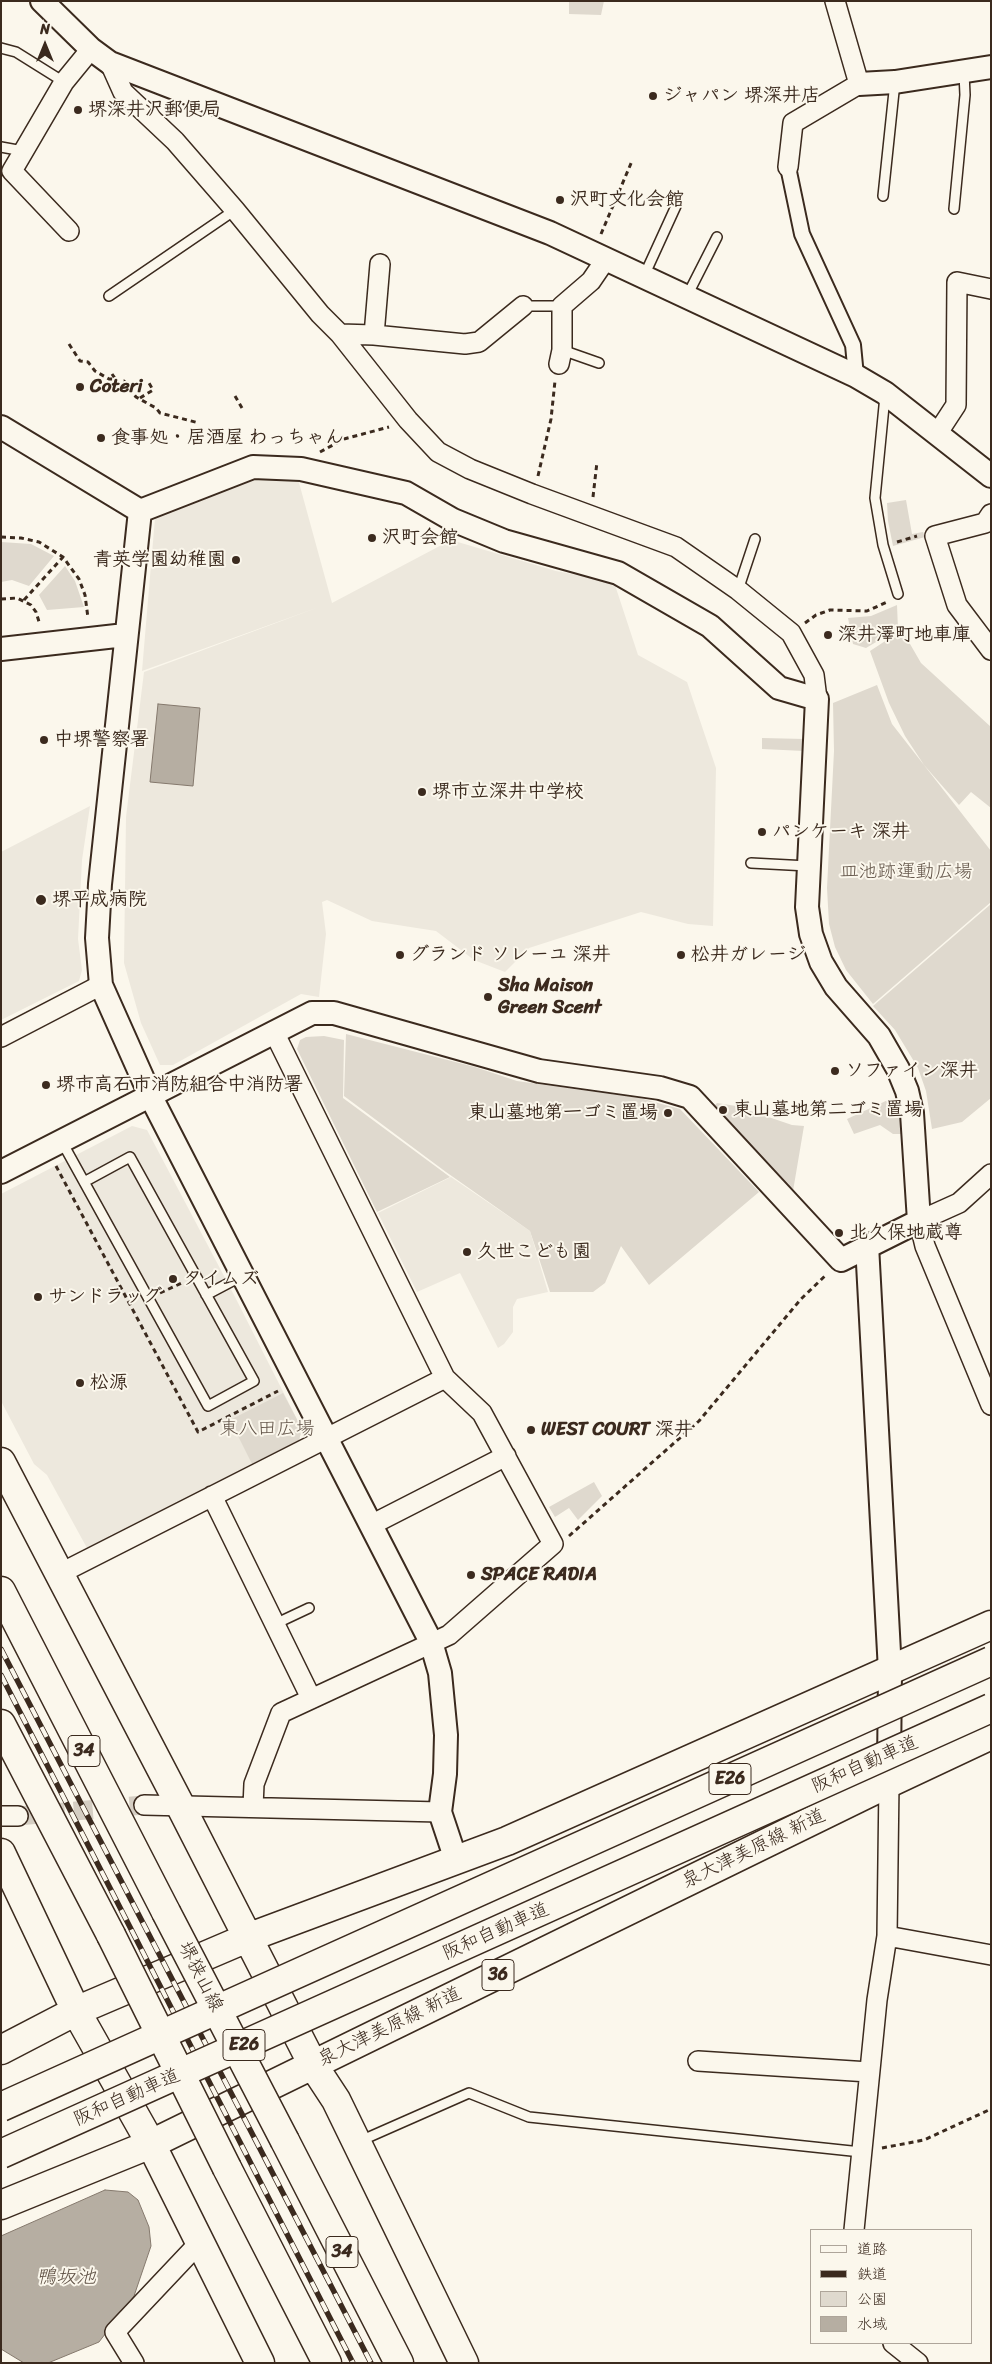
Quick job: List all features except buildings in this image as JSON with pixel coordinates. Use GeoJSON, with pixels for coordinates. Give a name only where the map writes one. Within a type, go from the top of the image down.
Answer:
{"type":"FeatureCollection","features":[{"type":"Feature","properties":{"kind":"main road"},"geometry":{"type":"LineString","coordinates":[[1,1462],[61,1574],[313,2065],[341,2111],[464,2363]]}},
{"type":"Feature","properties":{"kind":"main road","name":"堺狭山線"},"geometry":{"type":"LineString","coordinates":[[1,1590],[399,2363]]}},
{"type":"Feature","properties":{"kind":"main road"},"geometry":{"type":"LineString","coordinates":[[1,2050],[76,2011],[247,1938],[507,1841],[991,1625]]}},
{"type":"Feature","properties":{"kind":"main road","name":"E26"},"geometry":{"type":"LineString","coordinates":[[1,2107],[991,1661]]}},
{"type":"Feature","properties":{"kind":"main road","name":"阪和自動車道"},"geometry":{"type":"LineString","coordinates":[[1,2154],[991,1708]]}},
{"type":"Feature","properties":{"kind":"main road"},"geometry":{"type":"LineString","coordinates":[[1,1724],[111,1935],[326,2363]]}},
{"type":"Feature","properties":{"kind":"main road","name":"泉大津美原線 新道"},"geometry":{"type":"LineString","coordinates":[[1,2205],[151,2144],[991,1735]]}},
{"type":"Feature","properties":{"kind":"main road"},"geometry":{"type":"LineString","coordinates":[[1,1853],[76,2011],[151,2144],[260,2363]]}},
{"type":"Feature","properties":{"kind":"main road"},"geometry":{"type":"LineString","coordinates":[[341,2111],[357,2177],[445,2363]]}},
{"type":"Feature","properties":{"kind":"main road"},"geometry":{"type":"LineString","coordinates":[[246,2334],[270,2363]]}},
{"type":"Feature","properties":{"kind":"street"},"geometry":{"type":"LineString","coordinates":[[42,1],[91,49],[110,63],[550,233],[856,376],[886,393],[991,476]]}},
{"type":"Feature","properties":{"kind":"street"},"geometry":{"type":"LineString","coordinates":[[836,1],[859,84]]}},
{"type":"Feature","properties":{"kind":"street"},"geometry":{"type":"LineString","coordinates":[[69,231],[12,171],[64,82],[91,49]]}},
{"type":"Feature","properties":{"kind":"street"},"geometry":{"type":"LineString","coordinates":[[110,63],[123,92],[174,141],[235,210],[320,314],[340,334],[408,420],[438,452],[470,468],[532,494],[676,547],[738,590],[791,633],[814,674],[817,699],[807,907],[811,934],[821,962],[836,988],[879,1036],[908,1091],[912,1113],[919,1221],[925,1246],[987,1385],[991,1405]]}},
{"type":"Feature","properties":{"kind":"street"},"geometry":{"type":"LineString","coordinates":[[856,376],[853,345],[802,234],[788,166],[792,123],[859,84],[895,82],[991,67]]}},
{"type":"Feature","properties":{"kind":"street"},"geometry":{"type":"LineString","coordinates":[[561,357],[562,306],[591,281],[600,256]]}},
{"type":"Feature","properties":{"kind":"street"},"geometry":{"type":"LineString","coordinates":[[374,335],[380,264]]}},
{"type":"Feature","properties":{"kind":"street"},"geometry":{"type":"LineString","coordinates":[[937,434],[956,405],[957,282],[991,289]]}},
{"type":"Feature","properties":{"kind":"street"},"geometry":{"type":"LineString","coordinates":[[340,334],[374,335],[465,344],[479,342],[522,306]]}},
{"type":"Feature","properties":{"kind":"street"},"geometry":{"type":"LineString","coordinates":[[1,427],[140,511]]}},
{"type":"Feature","properties":{"kind":"street"},"geometry":{"type":"LineString","coordinates":[[140,511],[253,467],[301,468],[406,493],[453,520],[504,541],[618,573],[710,626],[779,688],[817,699]]}},
{"type":"Feature","properties":{"kind":"street"},"geometry":{"type":"LineString","coordinates":[[140,511],[125,635],[100,884],[97,938],[101,985],[151,1097],[431,1642],[440,1672],[446,1735],[445,1774],[440,1812],[456,1860]]}},
{"type":"Feature","properties":{"kind":"street"},"geometry":{"type":"LineString","coordinates":[[991,514],[985,523],[935,536],[957,605],[991,650]]}},
{"type":"Feature","properties":{"kind":"street"},"geometry":{"type":"LineString","coordinates":[[1,649],[125,635]]}},
{"type":"Feature","properties":{"kind":"street"},"geometry":{"type":"LineString","coordinates":[[1,1036],[101,985]]}},
{"type":"Feature","properties":{"kind":"street"},"geometry":{"type":"LineString","coordinates":[[1,1172],[151,1097],[312,1013],[334,1013],[539,1070],[660,1088],[690,1097],[841,1260],[867,1245],[959,1203],[991,1174]]}},
{"type":"Feature","properties":{"kind":"street"},"geometry":{"type":"LineString","coordinates":[[253,1807],[254,1784],[281,1713],[449,1635],[553,1544],[482,1413],[445,1378],[274,1032]]}},
{"type":"Feature","properties":{"kind":"street"},"geometry":{"type":"LineString","coordinates":[[854,2229],[869,2072],[887,1936],[890,1671],[867,1245]]}},
{"type":"Feature","properties":{"kind":"street"},"geometry":{"type":"LineString","coordinates":[[61,1574],[445,1378]]}},
{"type":"Feature","properties":{"kind":"street"},"geometry":{"type":"LineString","coordinates":[[371,1525],[506,1456]]}},
{"type":"Feature","properties":{"kind":"street"},"geometry":{"type":"LineString","coordinates":[[212,1496],[311,1698]]}},
{"type":"Feature","properties":{"kind":"street"},"geometry":{"type":"LineString","coordinates":[[144,1805],[440,1812]]}},
{"type":"Feature","properties":{"kind":"street"},"geometry":{"type":"LineString","coordinates":[[887,1936],[991,1955]]}},
{"type":"Feature","properties":{"kind":"street"},"geometry":{"type":"LineString","coordinates":[[698,2061],[869,2072]]}},
{"type":"Feature","properties":{"kind":"street"},"geometry":{"type":"LineString","coordinates":[[134,2363],[115,2332],[200,2242]]}},
{"type":"Feature","properties":{"kind":"street"},"geometry":{"type":"LineString","coordinates":[[894,2344],[918,2363]]}},
{"type":"Feature","properties":{"kind":"lane"},"geometry":{"type":"LineString","coordinates":[[1,48],[16,52],[64,82]]}},
{"type":"Feature","properties":{"kind":"lane"},"geometry":{"type":"LineString","coordinates":[[954,209],[965,95],[964,72]]}},
{"type":"Feature","properties":{"kind":"lane"},"geometry":{"type":"LineString","coordinates":[[883,196],[895,82]]}},
{"type":"Feature","properties":{"kind":"lane"},"geometry":{"type":"LineString","coordinates":[[1,147],[23,150]]}},
{"type":"Feature","properties":{"kind":"lane"},"geometry":{"type":"LineString","coordinates":[[643,276],[676,206]]}},
{"type":"Feature","properties":{"kind":"lane"},"geometry":{"type":"LineString","coordinates":[[109,296],[235,210]]}},
{"type":"Feature","properties":{"kind":"lane"},"geometry":{"type":"LineString","coordinates":[[687,296],[717,237]]}},
{"type":"Feature","properties":{"kind":"lane"},"geometry":{"type":"LineString","coordinates":[[522,306],[562,306]]}},
{"type":"Feature","properties":{"kind":"lane"},"geometry":{"type":"LineString","coordinates":[[561,357],[599,363]]}},
{"type":"Feature","properties":{"kind":"lane"},"geometry":{"type":"LineString","coordinates":[[886,393],[874,498],[882,543],[898,594]]}},
{"type":"Feature","properties":{"kind":"lane"},"geometry":{"type":"LineString","coordinates":[[738,590],[755,539]]}},
{"type":"Feature","properties":{"kind":"lane"},"geometry":{"type":"LineString","coordinates":[[751,863],[809,866]]}},
{"type":"Feature","properties":{"kind":"lane"},"geometry":{"type":"LineString","coordinates":[[62,1142],[84,1182],[149,1298],[208,1406],[254,1381],[130,1157],[84,1182]]}},
{"type":"Feature","properties":{"kind":"lane"},"geometry":{"type":"LineString","coordinates":[[206,1295],[242,1276]]}},
{"type":"Feature","properties":{"kind":"lane"},"geometry":{"type":"LineString","coordinates":[[274,1624],[310,1608]]}},
{"type":"Feature","properties":{"kind":"lane"},"geometry":{"type":"LineString","coordinates":[[357,2143],[469,2093],[529,2117],[861,2152]]}},
{"type":"Feature","properties":{"kind":"path"},"geometry":{"type":"LineString","coordinates":[[600,256],[632,161]]}},
{"type":"Feature","properties":{"kind":"path"},"geometry":{"type":"LineString","coordinates":[[69,344],[80,361],[88,362],[95,371],[109,379],[115,379]]}},
{"type":"Feature","properties":{"kind":"path"},"geometry":{"type":"LineString","coordinates":[[532,494],[546,446],[554,389],[561,357]]}},
{"type":"Feature","properties":{"kind":"path"},"geometry":{"type":"LineString","coordinates":[[112,374],[119,384],[124,381],[136,397],[156,408],[160,413],[199,423]]}},
{"type":"Feature","properties":{"kind":"path"},"geometry":{"type":"LineString","coordinates":[[140,398],[153,390],[149,383]]}},
{"type":"Feature","properties":{"kind":"path"},"geometry":{"type":"LineString","coordinates":[[234,396],[242,408]]}},
{"type":"Feature","properties":{"kind":"path"},"geometry":{"type":"LineString","coordinates":[[301,468],[312,457],[344,439],[392,426]]}},
{"type":"Feature","properties":{"kind":"path"},"geometry":{"type":"LineString","coordinates":[[592,515],[597,462]]}},
{"type":"Feature","properties":{"kind":"path"},"geometry":{"type":"LineString","coordinates":[[892,543],[924,535],[935,536]]}},
{"type":"Feature","properties":{"kind":"path"},"geometry":{"type":"LineString","coordinates":[[1,537],[21,538],[39,542],[63,557],[79,579],[85,595],[88,621]]}},
{"type":"Feature","properties":{"kind":"path"},"geometry":{"type":"LineString","coordinates":[[24,600],[63,557]]}},
{"type":"Feature","properties":{"kind":"path"},"geometry":{"type":"LineString","coordinates":[[791,633],[816,615],[830,610],[867,610],[887,602],[898,594]]}},
{"type":"Feature","properties":{"kind":"path"},"geometry":{"type":"LineString","coordinates":[[1,599],[9,597],[24,600],[36,612],[40,628]]}},
{"type":"Feature","properties":{"kind":"path"},"geometry":{"type":"LineString","coordinates":[[56,1166],[198,1432],[284,1388]]}},
{"type":"Feature","properties":{"kind":"path"},"geometry":{"type":"LineString","coordinates":[[553,1544],[572,1535],[621,1488],[699,1421],[801,1299],[841,1260]]}},
{"type":"Feature","properties":{"kind":"path"},"geometry":{"type":"LineString","coordinates":[[132,1306],[196,1276]]}},
{"type":"Feature","properties":{"kind":"path"},"geometry":{"type":"LineString","coordinates":[[861,2152],[924,2140],[991,2108]]}},
{"type":"Feature","properties":{"kind":"shaded area","name":"堺市立深井中学校"},"geometry":{"type":"Polygon","coordinates":[[[262,475],[298,479],[332,603],[451,540],[556,571],[614,582],[638,655],[687,682],[716,768],[713,926],[688,924],[641,912],[529,948],[505,972],[474,960],[436,931],[372,921],[327,900],[322,902],[326,934],[319,997],[301,994],[173,1065],[160,1065],[141,1023],[124,963],[126,817],[144,672],[319,607],[142,671],[155,518],[262,475]]]}},
{"type":"Feature","properties":{"kind":"shaded area","name":"堺平成病院"},"geometry":{"type":"Polygon","coordinates":[[[90,806],[82,860],[78,939],[82,970],[79,981],[1,1020],[1,852],[90,806]]]}},
{"type":"Feature","properties":{"kind":"shaded area"},"geometry":{"type":"Polygon","coordinates":[[[132,1126],[147,1130],[302,1429],[299,1440],[87,1548],[47,1475],[34,1464],[1,1401],[1,1194],[132,1126]]]}},
{"type":"Feature","properties":{"kind":"shaded area","name":"久世こども園"},"geometry":{"type":"Polygon","coordinates":[[[451,1177],[530,1231],[548,1292],[517,1299],[513,1307],[513,1332],[504,1344],[498,1348],[460,1273],[417,1292],[378,1213],[451,1177]]]}},
{"type":"Feature","properties":{"kind":"green space"},"geometry":{"type":"Polygon","coordinates":[[[569,1],[604,1],[601,15],[569,14],[569,1]]]}},
{"type":"Feature","properties":{"kind":"green space"},"geometry":{"type":"Polygon","coordinates":[[[906,500],[912,534],[923,532],[925,537],[893,546],[887,503],[906,500]]]}},
{"type":"Feature","properties":{"kind":"green space"},"geometry":{"type":"Polygon","coordinates":[[[1,542],[31,544],[54,556],[29,586],[12,580],[1,582],[1,542]]]}},
{"type":"Feature","properties":{"kind":"green space"},"geometry":{"type":"Polygon","coordinates":[[[65,566],[75,581],[84,607],[47,610],[39,595],[65,566]]]}},
{"type":"Feature","properties":{"kind":"green space"},"geometry":{"type":"Polygon","coordinates":[[[897,605],[898,629],[866,648],[853,644],[848,618],[871,616],[897,605]]]}},
{"type":"Feature","properties":{"kind":"green space"},"geometry":{"type":"Polygon","coordinates":[[[899,632],[906,637],[921,663],[991,727],[991,808],[971,792],[959,805],[924,765],[905,736],[889,703],[870,651],[899,632]]]}},
{"type":"Feature","properties":{"kind":"green space","name":"皿池跡運動広場"},"geometry":{"type":"Polygon","coordinates":[[[877,685],[892,724],[991,851],[991,902],[873,1004],[846,970],[835,947],[829,924],[827,888],[834,751],[833,703],[877,685]]]}},
{"type":"Feature","properties":{"kind":"green space"},"geometry":{"type":"Polygon","coordinates":[[[762,738],[805,739],[804,751],[762,749],[762,738]]]}},
{"type":"Feature","properties":{"kind":"green space"},"geometry":{"type":"Polygon","coordinates":[[[991,904],[991,1098],[962,1122],[932,1129],[926,1091],[918,1068],[895,1030],[873,1006],[991,904]]]}},
{"type":"Feature","properties":{"kind":"green space"},"geometry":{"type":"Polygon","coordinates":[[[346,1034],[475,1067],[517,1081],[640,1098],[680,1109],[759,1192],[649,1285],[621,1246],[605,1283],[593,1292],[550,1292],[530,1231],[446,1172],[344,1096],[346,1034]]]}},
{"type":"Feature","properties":{"kind":"green space"},"geometry":{"type":"Polygon","coordinates":[[[324,1036],[344,1040],[343,1098],[450,1177],[377,1212],[297,1049],[300,1040],[306,1037],[324,1036]]]}},
{"type":"Feature","properties":{"kind":"green space"},"geometry":{"type":"Polygon","coordinates":[[[890,1099],[900,1104],[903,1134],[893,1134],[880,1125],[854,1134],[847,1119],[890,1099]]]}},
{"type":"Feature","properties":{"kind":"green space"},"geometry":{"type":"Polygon","coordinates":[[[717,1103],[736,1106],[792,1125],[804,1126],[793,1191],[714,1106],[717,1103]]]}},
{"type":"Feature","properties":{"kind":"green space","name":"東八田広場"},"geometry":{"type":"Polygon","coordinates":[[[283,1393],[302,1429],[299,1440],[252,1464],[230,1420],[283,1393]]]}},
{"type":"Feature","properties":{"kind":"green space"},"geometry":{"type":"Polygon","coordinates":[[[594,1482],[602,1496],[578,1520],[569,1508],[555,1517],[549,1507],[594,1482]]]}},
{"type":"Feature","properties":{"kind":"water"},"geometry":{"type":"Polygon","coordinates":[[[158,704],[200,708],[193,786],[150,782],[158,704]]]}},
{"type":"Feature","properties":{"kind":"water","name":"鴨坂池"},"geometry":{"type":"Polygon","coordinates":[[[105,2190],[128,2192],[138,2200],[149,2227],[151,2246],[134,2296],[99,2342],[48,2363],[24,2363],[1,2349],[1,2236],[105,2190]]]}},
{"type":"Feature","properties":{"kind":"tunnel"},"geometry":{"type":"LineString","coordinates":[[18,1816],[144,1805]]}},
{"type":"Feature","properties":{"kind":"railway"},"geometry":{"type":"LineString","coordinates":[[1,1649],[371,2363]]}},
{"type":"Feature","properties":{"kind":"railway"},"geometry":{"type":"LineString","coordinates":[[1,1675],[353,2363]]}},
{"type":"Feature","properties":{"kind":"place","name":"ジャパン 堺深井店"},"geometry":{"type":"Point","coordinates":[653,96]}},
{"type":"Feature","properties":{"kind":"place","name":"堺深井沢郵便局"},"geometry":{"type":"Point","coordinates":[78,110]}},
{"type":"Feature","properties":{"kind":"place","name":"沢町文化会館"},"geometry":{"type":"Point","coordinates":[560,200]}},
{"type":"Feature","properties":{"kind":"place","name":"Coteri"},"geometry":{"type":"Point","coordinates":[80,387]}},
{"type":"Feature","properties":{"kind":"place","name":"食事処・居酒屋 わっちゃん"},"geometry":{"type":"Point","coordinates":[101,438]}},
{"type":"Feature","properties":{"kind":"place","name":"沢町会館"},"geometry":{"type":"Point","coordinates":[372,538]}},
{"type":"Feature","properties":{"kind":"place","name":"青英学園幼稚園"},"geometry":{"type":"Point","coordinates":[236,560]}},
{"type":"Feature","properties":{"kind":"place","name":"深井澤町地車庫"},"geometry":{"type":"Point","coordinates":[828,635]}},
{"type":"Feature","properties":{"kind":"place","name":"中堺警察署"},"geometry":{"type":"Point","coordinates":[44,740]}},
{"type":"Feature","properties":{"kind":"place","name":"堺市立深井中学校"},"geometry":{"type":"Point","coordinates":[422,792]}},
{"type":"Feature","properties":{"kind":"place","name":"パンケーキ 深井"},"geometry":{"type":"Point","coordinates":[762,832]}},
{"type":"Feature","properties":{"kind":"place","name":"堺平成病院"},"geometry":{"type":"Point","coordinates":[41,900]}},
{"type":"Feature","properties":{"kind":"place","name":"グランド ソレーユ 深井"},"geometry":{"type":"Point","coordinates":[400,955]}},
{"type":"Feature","properties":{"kind":"place","name":"松井ガレージ"},"geometry":{"type":"Point","coordinates":[681,955]}},
{"type":"Feature","properties":{"kind":"place","name":"Sha Maison Green Scent"},"geometry":{"type":"Point","coordinates":[488,997]}},
{"type":"Feature","properties":{"kind":"place","name":"ソファイン深井"},"geometry":{"type":"Point","coordinates":[835,1071]}},
{"type":"Feature","properties":{"kind":"place","name":"堺市高石市消防組合中消防署"},"geometry":{"type":"Point","coordinates":[46,1085]}},
{"type":"Feature","properties":{"kind":"place","name":"東山墓地第二ゴミ置場"},"geometry":{"type":"Point","coordinates":[723,1110]}},
{"type":"Feature","properties":{"kind":"place","name":"東山墓地第一ゴミ置場"},"geometry":{"type":"Point","coordinates":[668,1113]}},
{"type":"Feature","properties":{"kind":"place","name":"北久保地蔵尊"},"geometry":{"type":"Point","coordinates":[839,1233]}},
{"type":"Feature","properties":{"kind":"place","name":"久世こども園"},"geometry":{"type":"Point","coordinates":[467,1252]}},
{"type":"Feature","properties":{"kind":"place","name":"タイムズ"},"geometry":{"type":"Point","coordinates":[173,1279]}},
{"type":"Feature","properties":{"kind":"place","name":"サンドラッグ"},"geometry":{"type":"Point","coordinates":[38,1297]}},
{"type":"Feature","properties":{"kind":"place","name":"松源"},"geometry":{"type":"Point","coordinates":[80,1383]}},
{"type":"Feature","properties":{"kind":"place","name":"WEST COURT 深井"},"geometry":{"type":"Point","coordinates":[531,1430]}},
{"type":"Feature","properties":{"kind":"place","name":"SPACE RADIA"},"geometry":{"type":"Point","coordinates":[471,1575]}}]}
